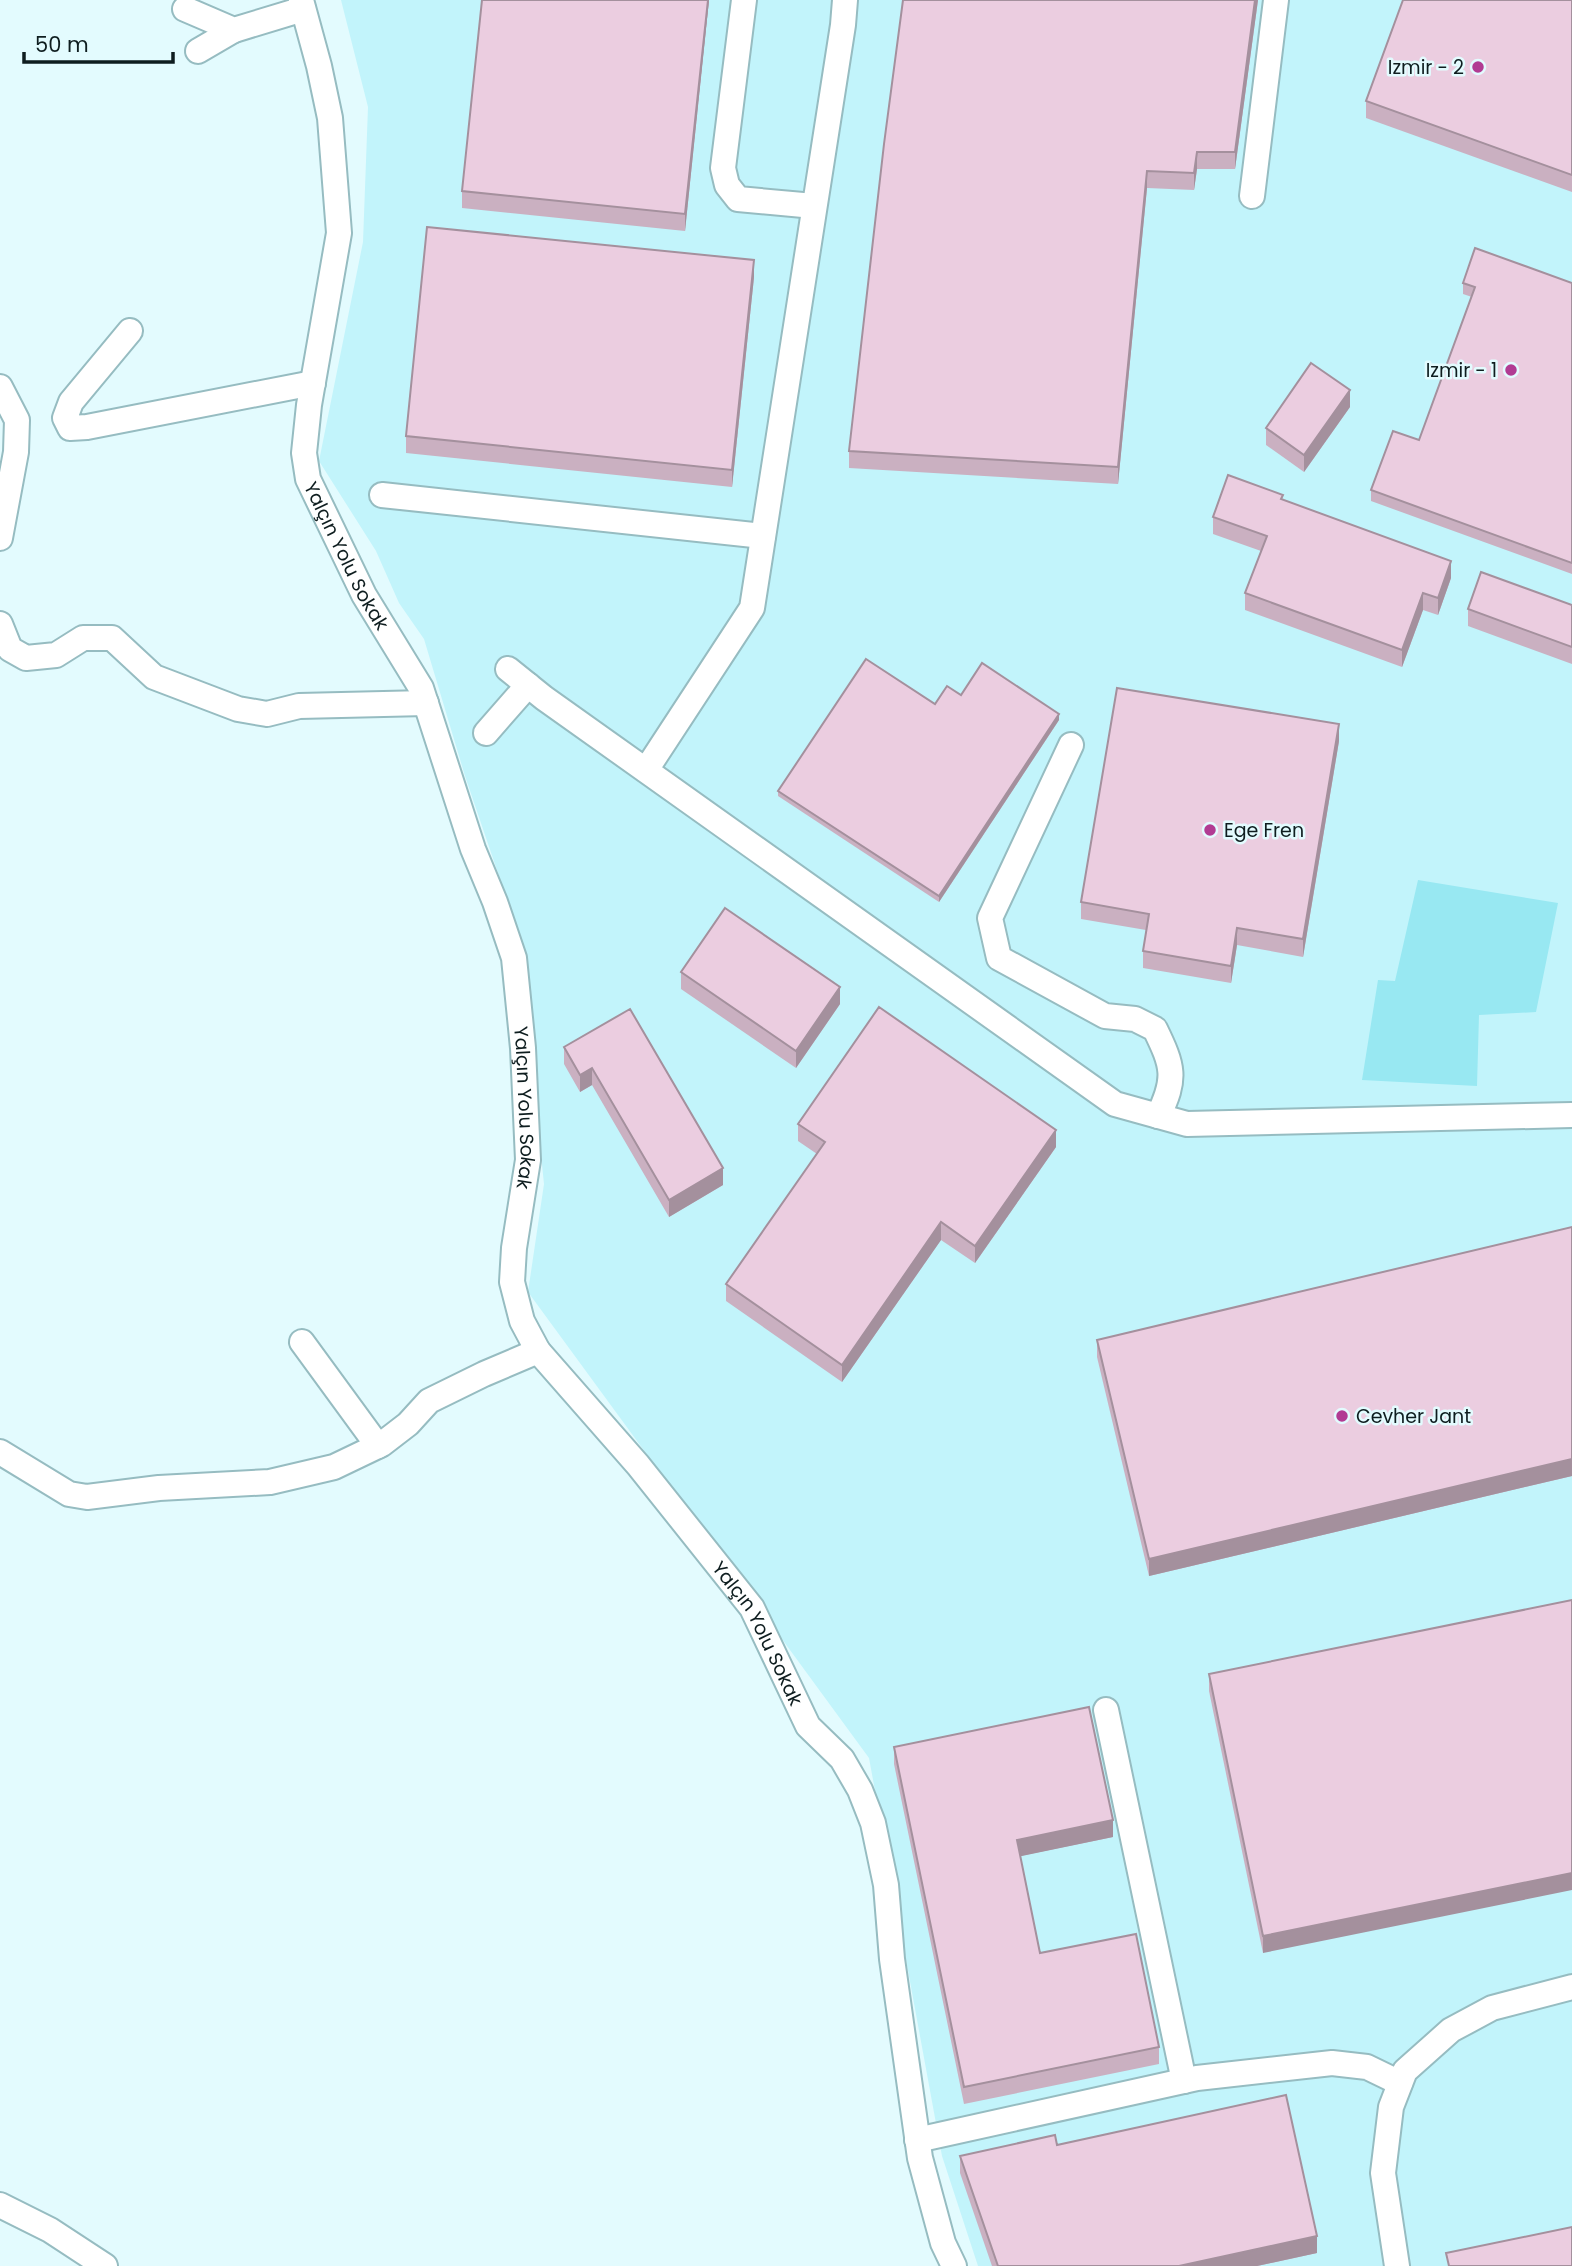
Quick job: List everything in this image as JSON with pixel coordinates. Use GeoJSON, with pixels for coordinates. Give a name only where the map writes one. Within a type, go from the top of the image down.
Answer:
{"type":"FeatureCollection","features":[{"type":"Feature","properties":{"kind":"street"},"geometry":{"type":"LineString","coordinates":[[744,0],[723,168],[727,185],[738,200],[814,206]]}},
{"type":"Feature","properties":{"kind":"street"},"geometry":{"type":"LineString","coordinates":[[646,770],[752,608],[845,0]]}},
{"type":"Feature","properties":{"kind":"street"},"geometry":{"type":"LineString","coordinates":[[1252,196],[1276,0]]}},
{"type":"Feature","properties":{"kind":"street"},"geometry":{"type":"LineString","coordinates":[[198,51],[234,30],[302,4]]}},
{"type":"Feature","properties":{"kind":"street","name":"Yalçın Yolu Sokak"},"geometry":{"type":"LineString","coordinates":[[302,4],[330,118],[340,233],[313,383],[304,453],[308,479],[364,595],[421,688],[473,849],[514,958],[523,1048],[528,1160],[514,1248],[512,1282],[522,1321],[538,1351],[638,1465],[752,1608],[808,1726],[842,1759],[860,1790],[873,1822],[886,1885],[892,1959],[918,2140],[943,2243],[954,2266]]}},
{"type":"Feature","properties":{"kind":"street"},"geometry":{"type":"LineString","coordinates":[[185,9],[234,30]]}},
{"type":"Feature","properties":{"kind":"street"},"geometry":{"type":"LineString","coordinates":[[130,331],[71,402],[65,418],[70,428],[87,427],[313,383]]}},
{"type":"Feature","properties":{"kind":"street"},"geometry":{"type":"LineString","coordinates":[[0,387],[17,420],[16,452],[0,538]]}},
{"type":"Feature","properties":{"kind":"street"},"geometry":{"type":"LineString","coordinates":[[382,495],[763,536]]}},
{"type":"Feature","properties":{"kind":"street"},"geometry":{"type":"LineString","coordinates":[[0,624],[10,649],[26,658],[56,655],[83,638],[112,638],[154,677],[238,709],[267,714],[299,706],[426,703]]}},
{"type":"Feature","properties":{"kind":"street"},"geometry":{"type":"LineString","coordinates":[[508,669],[1115,1104],[1187,1124],[1572,1115]]}},
{"type":"Feature","properties":{"kind":"street"},"geometry":{"type":"LineString","coordinates":[[486,733],[528,685]]}},
{"type":"Feature","properties":{"kind":"street"},"geometry":{"type":"LineString","coordinates":[[1071,745],[990,918],[999,958],[1105,1016],[1135,1019],[1155,1029],[1171,1070],[1170,1092],[1158,1116]]}},
{"type":"Feature","properties":{"kind":"street"},"geometry":{"type":"LineString","coordinates":[[302,1342],[378,1446]]}},
{"type":"Feature","properties":{"kind":"street"},"geometry":{"type":"LineString","coordinates":[[0,1452],[69,1494],[87,1497],[159,1488],[270,1482],[334,1467],[378,1446],[408,1424],[429,1401],[538,1351]]}},
{"type":"Feature","properties":{"kind":"street"},"geometry":{"type":"LineString","coordinates":[[1106,1710],[1184,2081]]}},
{"type":"Feature","properties":{"kind":"street"},"geometry":{"type":"LineString","coordinates":[[1398,2266],[1383,2173],[1391,2106],[1405,2071],[1451,2030],[1492,2008],[1572,1987]]}},
{"type":"Feature","properties":{"kind":"street"},"geometry":{"type":"LineString","coordinates":[[918,2140],[1184,2081],[1332,2063],[1367,2067],[1400,2083]]}},
{"type":"Feature","properties":{"kind":"street"},"geometry":{"type":"LineString","coordinates":[[0,2205],[50,2230],[105,2266]]}},
{"type":"Feature","properties":{"kind":"shaded area"},"geometry":{"type":"Polygon","coordinates":[[[341,0],[1572,0],[1572,2266],[978,2266],[942,2156],[869,1758],[528,1292],[544,1184],[518,932],[465,776],[424,639],[399,603],[376,551],[319,461],[363,242],[368,107],[341,0]]]}},
{"type":"Feature","properties":{"kind":"shaded area"},"geometry":{"type":"Polygon","coordinates":[[[1418,880],[1558,903],[1536,1012],[1479,1015],[1477,1086],[1362,1080],[1378,980],[1395,981],[1418,880]]]}},
{"type":"Feature","properties":{"kind":"building"},"geometry":{"type":"Polygon","coordinates":[[[482,0],[708,0],[685,214],[462,191],[482,0]]]}},
{"type":"Feature","properties":{"kind":"building"},"geometry":{"type":"Polygon","coordinates":[[[903,0],[1255,0],[1235,152],[1197,152],[1194,173],[1147,171],[1118,467],[849,451],[903,0]]]}},
{"type":"Feature","properties":{"kind":"building","name":"Izmir - 2"},"geometry":{"type":"Polygon","coordinates":[[[1403,0],[1572,0],[1572,175],[1366,101],[1403,0]]]}},
{"type":"Feature","properties":{"kind":"building"},"geometry":{"type":"Polygon","coordinates":[[[427,227],[754,260],[732,470],[406,436],[427,227]]]}},
{"type":"Feature","properties":{"kind":"building","name":"Izmir - 1"},"geometry":{"type":"Polygon","coordinates":[[[1475,248],[1572,283],[1572,563],[1371,490],[1393,431],[1419,440],[1475,287],[1463,283],[1475,248]]]}},
{"type":"Feature","properties":{"kind":"building"},"geometry":{"type":"Polygon","coordinates":[[[1311,363],[1350,390],[1304,455],[1266,428],[1311,363]]]}},
{"type":"Feature","properties":{"kind":"building"},"geometry":{"type":"Polygon","coordinates":[[[1228,475],[1283,495],[1281,499],[1451,561],[1438,598],[1423,593],[1402,650],[1245,593],[1267,536],[1213,517],[1228,475]]]}},
{"type":"Feature","properties":{"kind":"building"},"geometry":{"type":"Polygon","coordinates":[[[1481,572],[1572,605],[1572,647],[1468,609],[1481,572]]]}},
{"type":"Feature","properties":{"kind":"building"},"geometry":{"type":"Polygon","coordinates":[[[866,659],[935,704],[947,686],[961,695],[982,663],[1059,714],[939,896],[778,791],[866,659]]]}},
{"type":"Feature","properties":{"kind":"building","name":"Ege Fren"},"geometry":{"type":"Polygon","coordinates":[[[1117,688],[1339,724],[1303,939],[1237,928],[1231,966],[1143,951],[1149,914],[1081,902],[1117,688]]]}},
{"type":"Feature","properties":{"kind":"building"},"geometry":{"type":"Polygon","coordinates":[[[725,908],[840,987],[796,1051],[681,972],[725,908]]]}},
{"type":"Feature","properties":{"kind":"building"},"geometry":{"type":"Polygon","coordinates":[[[879,1007],[1056,1130],[975,1246],[941,1222],[842,1365],[726,1284],[825,1142],[798,1124],[879,1007]]]}},
{"type":"Feature","properties":{"kind":"building"},"geometry":{"type":"Polygon","coordinates":[[[630,1009],[723,1168],[669,1200],[592,1068],[580,1075],[564,1047],[630,1009]]]}},
{"type":"Feature","properties":{"kind":"building","name":"Cevher Jant"},"geometry":{"type":"Polygon","coordinates":[[[1572,1227],[1572,1459],[1149,1559],[1097,1340],[1572,1227]]]}},
{"type":"Feature","properties":{"kind":"building"},"geometry":{"type":"Polygon","coordinates":[[[1572,1600],[1572,1873],[1263,1936],[1209,1674],[1572,1600]]]}},
{"type":"Feature","properties":{"kind":"building"},"geometry":{"type":"Polygon","coordinates":[[[1089,1707],[1113,1820],[1017,1840],[1040,1953],[1136,1934],[1159,2047],[964,2087],[894,1747],[1089,1707]]]}},
{"type":"Feature","properties":{"kind":"building"},"geometry":{"type":"Polygon","coordinates":[[[1286,2095],[1317,2236],[1179,2266],[998,2266],[960,2156],[1055,2135],[1057,2145],[1286,2095]]]}},
{"type":"Feature","properties":{"kind":"building"},"geometry":{"type":"Polygon","coordinates":[[[1572,2227],[1572,2266],[1449,2266],[1446,2253],[1572,2227]]]}},
{"type":"Feature","properties":{"kind":"place","name":"Izmir - 2"},"geometry":{"type":"Point","coordinates":[1478,67]}},
{"type":"Feature","properties":{"kind":"place","name":"Izmir - 1"},"geometry":{"type":"Point","coordinates":[1511,370]}},
{"type":"Feature","properties":{"kind":"place","name":"Ege Fren"},"geometry":{"type":"Point","coordinates":[1210,830]}},
{"type":"Feature","properties":{"kind":"place","name":"Cevher Jant"},"geometry":{"type":"Point","coordinates":[1342,1416]}}]}
